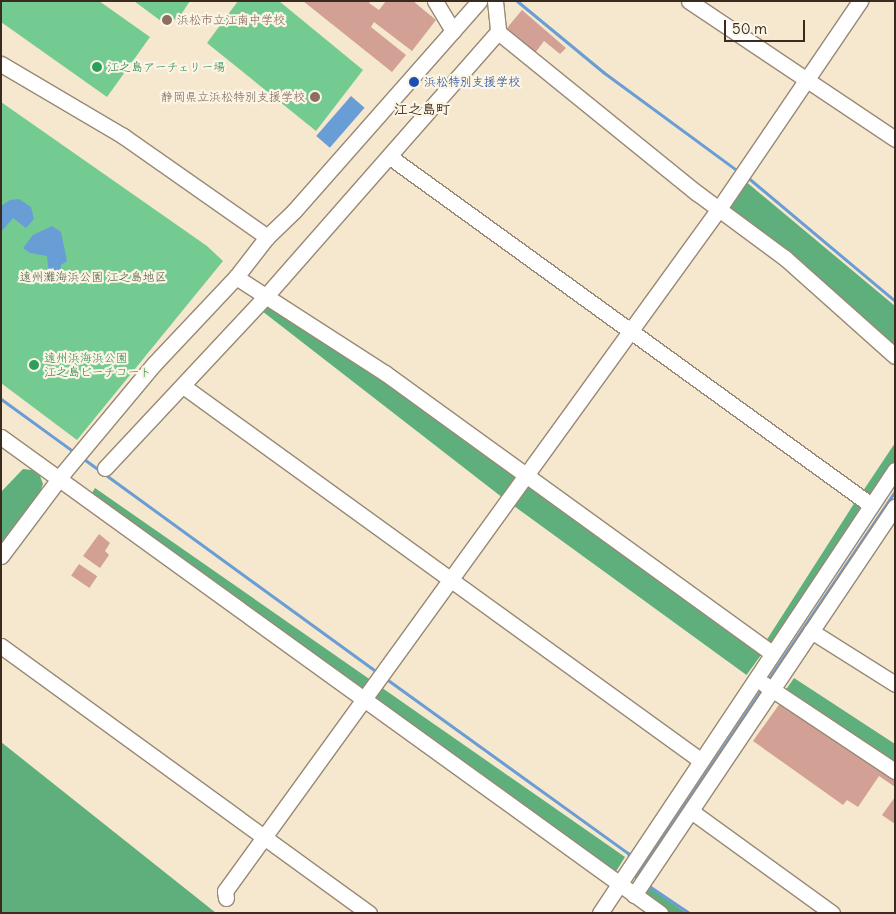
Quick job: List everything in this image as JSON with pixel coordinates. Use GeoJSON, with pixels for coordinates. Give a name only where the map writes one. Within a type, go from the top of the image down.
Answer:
{"type":"FeatureCollection","features":[{"type":"Feature","properties":{"kind":"street"},"geometry":{"type":"LineString","coordinates":[[435,1],[453,31]]}},
{"type":"Feature","properties":{"kind":"street"},"geometry":{"type":"LineString","coordinates":[[1,556],[61,476],[154,364],[236,277],[267,237],[294,211],[479,1]]}},
{"type":"Feature","properties":{"kind":"street"},"geometry":{"type":"LineString","coordinates":[[495,1],[498,32],[718,210],[785,258],[895,356]]}},
{"type":"Feature","properties":{"kind":"street"},"geometry":{"type":"LineString","coordinates":[[689,1],[895,139]]}},
{"type":"Feature","properties":{"kind":"street"},"geometry":{"type":"LineString","coordinates":[[226,898],[225,891],[718,210],[860,1]]}},
{"type":"Feature","properties":{"kind":"street"},"geometry":{"type":"LineString","coordinates":[[105,468],[266,297],[498,32]]}},
{"type":"Feature","properties":{"kind":"street"},"geometry":{"type":"LineString","coordinates":[[1,64],[131,142],[267,237]]}},
{"type":"Feature","properties":{"kind":"street"},"geometry":{"type":"LineString","coordinates":[[390,157],[871,505]]}},
{"type":"Feature","properties":{"kind":"street"},"geometry":{"type":"LineString","coordinates":[[236,277],[385,373],[771,652]]}},
{"type":"Feature","properties":{"kind":"street"},"geometry":{"type":"LineString","coordinates":[[183,386],[700,760]]}},
{"type":"Feature","properties":{"kind":"street"},"geometry":{"type":"LineString","coordinates":[[1,437],[61,476],[660,913]]}},
{"type":"Feature","properties":{"kind":"street"},"geometry":{"type":"LineString","coordinates":[[600,913],[771,652],[895,470]]}},
{"type":"Feature","properties":{"kind":"street"},"geometry":{"type":"LineString","coordinates":[[634,894],[895,507]]}},
{"type":"Feature","properties":{"kind":"street"},"geometry":{"type":"LineString","coordinates":[[811,631],[895,684]]}},
{"type":"Feature","properties":{"kind":"street"},"geometry":{"type":"LineString","coordinates":[[1,646],[265,836],[368,913]]}},
{"type":"Feature","properties":{"kind":"street"},"geometry":{"type":"LineString","coordinates":[[755,677],[895,771]]}},
{"type":"Feature","properties":{"kind":"street"},"geometry":{"type":"LineString","coordinates":[[691,811],[832,913]]}},
{"type":"Feature","properties":{"kind":"green space","name":"江之島アーチェリー場"},"geometry":{"type":"Polygon","coordinates":[[[1,1],[99,1],[150,37],[107,97],[1,22],[1,1]]]}},
{"type":"Feature","properties":{"kind":"green space"},"geometry":{"type":"Polygon","coordinates":[[[134,1],[190,1],[178,19],[161,21],[134,1]]]}},
{"type":"Feature","properties":{"kind":"green space"},"geometry":{"type":"Polygon","coordinates":[[[238,1],[279,1],[363,70],[316,131],[207,43],[238,1]]]}},
{"type":"Feature","properties":{"kind":"green space","name":"遠州灘海浜公園 江之島地区"},"geometry":{"type":"Polygon","coordinates":[[[1,102],[207,246],[223,261],[77,440],[1,383],[1,102]]]}},
{"type":"Feature","properties":{"kind":"green space"},"geometry":{"type":"Polygon","coordinates":[[[744,180],[895,306],[895,350],[726,206],[744,180]]]}},
{"type":"Feature","properties":{"kind":"green space"},"geometry":{"type":"Polygon","coordinates":[[[266,306],[382,378],[517,478],[503,498],[262,311],[266,306]]]}},
{"type":"Feature","properties":{"kind":"green space"},"geometry":{"type":"Polygon","coordinates":[[[895,443],[895,465],[873,498],[863,491],[895,443]]]}},
{"type":"Feature","properties":{"kind":"green space"},"geometry":{"type":"Polygon","coordinates":[[[23,469],[32,470],[40,476],[43,484],[40,492],[1,543],[1,492],[23,469]]]}},
{"type":"Feature","properties":{"kind":"green space"},"geometry":{"type":"Polygon","coordinates":[[[529,486],[761,655],[746,675],[514,506],[529,486]]]}},
{"type":"Feature","properties":{"kind":"green space"},"geometry":{"type":"Polygon","coordinates":[[[95,488],[625,857],[615,873],[92,493],[95,488]]]}},
{"type":"Feature","properties":{"kind":"green space"},"geometry":{"type":"Polygon","coordinates":[[[857,499],[864,510],[771,645],[766,641],[857,499]]]}},
{"type":"Feature","properties":{"kind":"green space"},"geometry":{"type":"Polygon","coordinates":[[[794,678],[895,744],[895,765],[785,691],[794,678]]]}},
{"type":"Feature","properties":{"kind":"green space"},"geometry":{"type":"Polygon","coordinates":[[[1,742],[216,913],[1,913],[1,742]]]}},
{"type":"Feature","properties":{"kind":"green space"},"geometry":{"type":"Polygon","coordinates":[[[649,887],[686,913],[667,913],[643,896],[649,887]]]}},
{"type":"Feature","properties":{"kind":"water"},"geometry":{"type":"Polygon","coordinates":[[[351,96],[365,108],[330,148],[316,136],[351,96]]]}},
{"type":"Feature","properties":{"kind":"water"},"geometry":{"type":"Polygon","coordinates":[[[19,199],[31,207],[34,219],[26,228],[13,218],[1,232],[1,206],[10,200],[19,199]]]}},
{"type":"Feature","properties":{"kind":"water"},"geometry":{"type":"Polygon","coordinates":[[[52,226],[61,232],[67,261],[61,265],[61,272],[49,274],[47,256],[30,253],[23,248],[33,235],[52,226]]]}},
{"type":"Feature","properties":{"kind":"building"},"geometry":{"type":"Polygon","coordinates":[[[303,1],[371,1],[369,3],[379,10],[386,1],[413,1],[436,20],[412,51],[374,22],[371,27],[406,55],[392,72],[303,1]]]}},
{"type":"Feature","properties":{"kind":"building"},"geometry":{"type":"Polygon","coordinates":[[[522,10],[566,48],[560,54],[544,41],[535,53],[507,28],[522,10]]]}},
{"type":"Feature","properties":{"kind":"building"},"geometry":{"type":"Polygon","coordinates":[[[99,534],[110,543],[105,551],[109,555],[100,568],[83,556],[99,534]]]}},
{"type":"Feature","properties":{"kind":"building"},"geometry":{"type":"Polygon","coordinates":[[[79,564],[97,576],[89,588],[71,576],[79,564]]]}},
{"type":"Feature","properties":{"kind":"building"},"geometry":{"type":"Polygon","coordinates":[[[783,699],[895,777],[895,787],[879,776],[858,807],[847,800],[843,805],[753,741],[783,699]]]}},
{"type":"Feature","properties":{"kind":"building"},"geometry":{"type":"Polygon","coordinates":[[[895,797],[895,824],[882,815],[895,797]]]}},
{"type":"Feature","properties":{"kind":"waterway"},"geometry":{"type":"LineString","coordinates":[[517,1],[603,72],[738,171]]}},
{"type":"Feature","properties":{"kind":"waterway"},"geometry":{"type":"LineString","coordinates":[[746,176],[895,301]]}},
{"type":"Feature","properties":{"kind":"waterway"},"geometry":{"type":"LineString","coordinates":[[1,399],[74,452]]}},
{"type":"Feature","properties":{"kind":"waterway"},"geometry":{"type":"LineString","coordinates":[[81,457],[378,673]]}},
{"type":"Feature","properties":{"kind":"waterway"},"geometry":{"type":"LineString","coordinates":[[767,681],[895,491]]}},
{"type":"Feature","properties":{"kind":"waterway"},"geometry":{"type":"LineString","coordinates":[[385,678],[628,853],[630,859]]}},
{"type":"Feature","properties":{"kind":"waterway"},"geometry":{"type":"LineString","coordinates":[[636,877],[762,689]]}},
{"type":"Feature","properties":{"kind":"waterway"},"geometry":{"type":"LineString","coordinates":[[646,884],[689,913]]}},
{"type":"Feature","properties":{"kind":"place","name":"浜松市立江南中学校"},"geometry":{"type":"Point","coordinates":[167,20]}},
{"type":"Feature","properties":{"kind":"place","name":"江之島アーチェリー場"},"geometry":{"type":"Point","coordinates":[97,67]}},
{"type":"Feature","properties":{"kind":"place","name":"浜松特別支援学校"},"geometry":{"type":"Point","coordinates":[414,82]}},
{"type":"Feature","properties":{"kind":"place","name":"静岡県立浜松特別支援学校"},"geometry":{"type":"Point","coordinates":[315,97]}},
{"type":"Feature","properties":{"kind":"place","name":"遠州浜海浜公園 江之島ビーチコート"},"geometry":{"type":"Point","coordinates":[34,365]}},
{"type":"Feature","properties":{"kind":"district","name":"江之島町"},"geometry":{"type":"Point","coordinates":[422,109]}}]}
